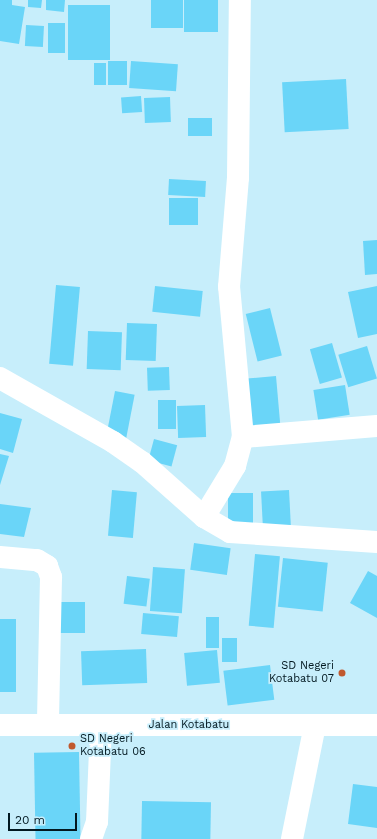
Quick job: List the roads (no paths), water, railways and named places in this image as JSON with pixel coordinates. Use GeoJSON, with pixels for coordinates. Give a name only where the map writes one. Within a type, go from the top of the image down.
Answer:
{"type":"FeatureCollection","features":[{"type":"Feature","properties":{"kind":"street"},"geometry":{"type":"LineString","coordinates":[[204,517],[235,466],[243,436],[229,287],[238,178],[240,0]]}},
{"type":"Feature","properties":{"kind":"street"},"geometry":{"type":"LineString","coordinates":[[0,378],[113,442],[142,462],[204,517],[230,532],[377,542]]}},
{"type":"Feature","properties":{"kind":"street"},"geometry":{"type":"LineString","coordinates":[[243,436],[377,426]]}},
{"type":"Feature","properties":{"kind":"street"},"geometry":{"type":"LineString","coordinates":[[0,557],[38,560],[47,566],[51,577],[48,725]]}},
{"type":"Feature","properties":{"kind":"street","name":"Jalan Kotabatu"},"geometry":{"type":"LineString","coordinates":[[0,725],[377,725]]}},
{"type":"Feature","properties":{"kind":"street"},"geometry":{"type":"LineString","coordinates":[[90,839],[97,822],[101,725]]}},
{"type":"Feature","properties":{"kind":"street"},"geometry":{"type":"LineString","coordinates":[[292,839],[315,725]]}},
{"type":"Feature","properties":{"kind":"place","name":"SD Negeri Kotabatu 07"},"geometry":{"type":"Point","coordinates":[342,673]}},
{"type":"Feature","properties":{"kind":"place","name":"SD Negeri Kotabatu 06"},"geometry":{"type":"Point","coordinates":[72,746]}}]}
